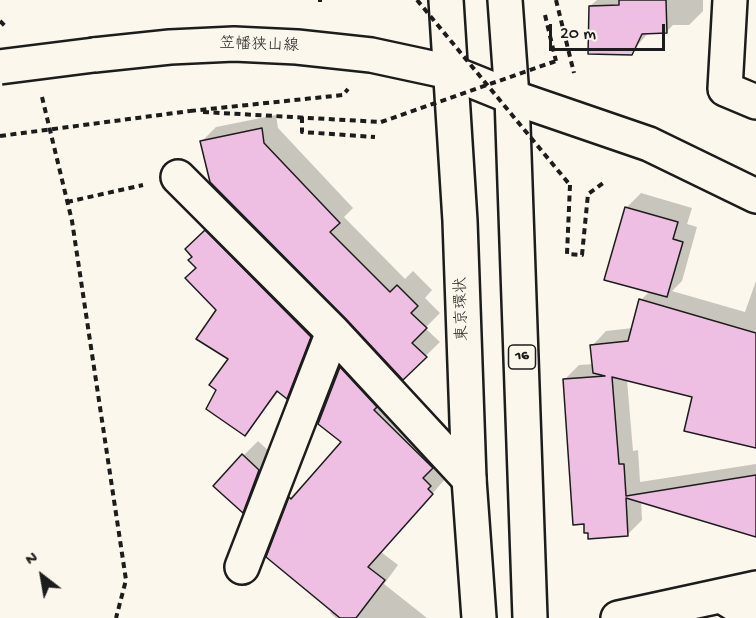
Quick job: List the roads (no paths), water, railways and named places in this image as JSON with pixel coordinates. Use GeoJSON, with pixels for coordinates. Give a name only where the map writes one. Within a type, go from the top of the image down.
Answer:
{"type":"FeatureCollection","features":[{"type":"Feature","properties":{"kind":"main road","name":"東京環状"},"geometry":{"type":"LineString","coordinates":[[446,0],[460,220],[469,479],[479,618]]}},
{"type":"Feature","properties":{"kind":"main road","name":"16"},"geometry":{"type":"LineString","coordinates":[[505,0],[500,90],[530,618]]}},
{"type":"Feature","properties":{"kind":"main road"},"geometry":{"type":"LineString","coordinates":[[730,0],[725,89],[756,102]]}},
{"type":"Feature","properties":{"kind":"main road","name":"笠幡狭山線"},"geometry":{"type":"LineString","coordinates":[[0,67],[170,47],[234,44],[297,47],[371,56],[450,72],[650,144],[756,196]]}},
{"type":"Feature","properties":{"kind":"main road"},"geometry":{"type":"LineString","coordinates":[[178,177],[333,332],[469,479]]}},
{"type":"Feature","properties":{"kind":"main road"},"geometry":{"type":"LineString","coordinates":[[242,567],[333,332]]}},
{"type":"Feature","properties":{"kind":"main road"},"geometry":{"type":"LineString","coordinates":[[618,618],[756,588]]}},
{"type":"Feature","properties":{"kind":"main road"},"geometry":{"type":"LineString","coordinates":[[723,597],[756,616]]}}]}
